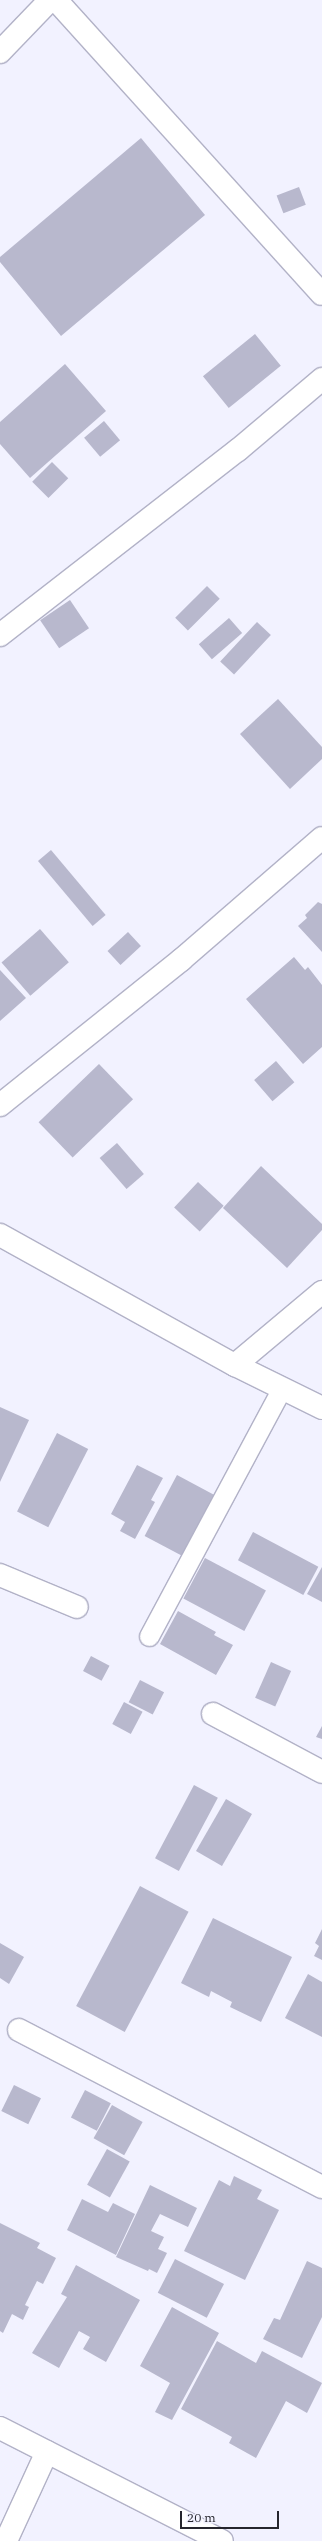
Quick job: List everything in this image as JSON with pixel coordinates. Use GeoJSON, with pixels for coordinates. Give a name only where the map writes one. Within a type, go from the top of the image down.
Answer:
{"type":"FeatureCollection","features":[{"type":"Feature","properties":{"kind":"street"},"geometry":{"type":"LineString","coordinates":[[0,52],[50,0]]}},
{"type":"Feature","properties":{"kind":"street"},"geometry":{"type":"LineString","coordinates":[[56,0],[322,294]]}},
{"type":"Feature","properties":{"kind":"street"},"geometry":{"type":"LineString","coordinates":[[0,635],[238,450],[322,379]]}},
{"type":"Feature","properties":{"kind":"street"},"geometry":{"type":"LineString","coordinates":[[0,1105],[181,960],[322,838]]}},
{"type":"Feature","properties":{"kind":"street"},"geometry":{"type":"LineString","coordinates":[[0,1235],[235,1364],[322,1408]]}},
{"type":"Feature","properties":{"kind":"street"},"geometry":{"type":"LineString","coordinates":[[235,1364],[322,1292]]}},
{"type":"Feature","properties":{"kind":"street"},"geometry":{"type":"LineString","coordinates":[[0,1575],[77,1606]]}},
{"type":"Feature","properties":{"kind":"street"},"geometry":{"type":"LineString","coordinates":[[213,1714],[322,1772]]}},
{"type":"Feature","properties":{"kind":"street"},"geometry":{"type":"LineString","coordinates":[[19,2030],[322,2187]]}},
{"type":"Feature","properties":{"kind":"street"},"geometry":{"type":"LineString","coordinates":[[0,2428],[222,2541]]}},
{"type":"Feature","properties":{"kind":"street"},"geometry":{"type":"LineString","coordinates":[[6,2541],[47,2452]]}},
{"type":"Feature","properties":{"kind":"lane"},"geometry":{"type":"LineString","coordinates":[[149,1636],[282,1388]]}},
{"type":"Feature","properties":{"kind":"building"},"geometry":{"type":"Polygon","coordinates":[[[141,138],[205,215],[61,336],[0,262],[0,257],[141,138]]]}},
{"type":"Feature","properties":{"kind":"building"},"geometry":{"type":"Polygon","coordinates":[[[299,187],[306,205],[283,213],[277,196],[299,187]]]}},
{"type":"Feature","properties":{"kind":"building"},"geometry":{"type":"Polygon","coordinates":[[[255,334],[281,366],[229,408],[203,376],[255,334]]]}},
{"type":"Feature","properties":{"kind":"building"},"geometry":{"type":"Polygon","coordinates":[[[65,364],[106,411],[30,478],[0,444],[0,422],[65,364]]]}},
{"type":"Feature","properties":{"kind":"building"},"geometry":{"type":"Polygon","coordinates":[[[104,421],[120,440],[100,457],[84,438],[104,421]]]}},
{"type":"Feature","properties":{"kind":"building"},"geometry":{"type":"Polygon","coordinates":[[[52,462],[68,478],[48,498],[32,482],[52,462]]]}},
{"type":"Feature","properties":{"kind":"building"},"geometry":{"type":"Polygon","coordinates":[[[207,586],[220,599],[188,631],[175,618],[207,586]]]}},
{"type":"Feature","properties":{"kind":"building"},"geometry":{"type":"Polygon","coordinates":[[[70,600],[89,628],[59,648],[40,620],[70,600]]]}},
{"type":"Feature","properties":{"kind":"building"},"geometry":{"type":"Polygon","coordinates":[[[229,618],[242,633],[212,659],[199,644],[229,618]]]}},
{"type":"Feature","properties":{"kind":"building"},"geometry":{"type":"Polygon","coordinates":[[[257,622],[271,635],[234,674],[220,661],[257,622]]]}},
{"type":"Feature","properties":{"kind":"building"},"geometry":{"type":"Polygon","coordinates":[[[278,699],[322,747],[322,759],[290,789],[240,734],[278,699]]]}},
{"type":"Feature","properties":{"kind":"building"},"geometry":{"type":"Polygon","coordinates":[[[51,850],[106,915],[93,926],[38,861],[51,850]]]}},
{"type":"Feature","properties":{"kind":"building"},"geometry":{"type":"Polygon","coordinates":[[[318,902],[322,904],[322,952],[298,926],[307,918],[305,915],[318,902]]]}},
{"type":"Feature","properties":{"kind":"building"},"geometry":{"type":"Polygon","coordinates":[[[40,929],[69,962],[30,996],[2,962],[40,929]]]}},
{"type":"Feature","properties":{"kind":"building"},"geometry":{"type":"Polygon","coordinates":[[[128,932],[141,946],[120,965],[108,951],[128,932]]]}},
{"type":"Feature","properties":{"kind":"building"},"geometry":{"type":"Polygon","coordinates":[[[294,957],[305,970],[308,967],[322,985],[322,1047],[303,1064],[246,999],[294,957]]]}},
{"type":"Feature","properties":{"kind":"building"},"geometry":{"type":"Polygon","coordinates":[[[0,970],[26,998],[0,1021],[0,970]]]}},
{"type":"Feature","properties":{"kind":"building"},"geometry":{"type":"Polygon","coordinates":[[[276,1061],[294,1082],[272,1101],[254,1080],[276,1061]]]}},
{"type":"Feature","properties":{"kind":"building"},"geometry":{"type":"Polygon","coordinates":[[[99,1064],[133,1099],[73,1158],[39,1122],[99,1064]]]}},
{"type":"Feature","properties":{"kind":"building"},"geometry":{"type":"Polygon","coordinates":[[[117,1143],[144,1174],[127,1189],[100,1158],[117,1143]]]}},
{"type":"Feature","properties":{"kind":"building"},"geometry":{"type":"Polygon","coordinates":[[[261,1166],[322,1224],[322,1230],[287,1268],[223,1208],[261,1166]]]}},
{"type":"Feature","properties":{"kind":"building"},"geometry":{"type":"Polygon","coordinates":[[[198,1182],[224,1206],[200,1231],[174,1208],[198,1182]]]}},
{"type":"Feature","properties":{"kind":"building"},"geometry":{"type":"Polygon","coordinates":[[[0,1407],[29,1420],[0,1482],[0,1407]]]}},
{"type":"Feature","properties":{"kind":"building"},"geometry":{"type":"Polygon","coordinates":[[[57,1433],[88,1449],[48,1527],[17,1511],[57,1433]]]}},
{"type":"Feature","properties":{"kind":"building"},"geometry":{"type":"Polygon","coordinates":[[[137,1465],[163,1478],[151,1500],[155,1502],[135,1539],[120,1531],[125,1522],[111,1514],[137,1465]]]}},
{"type":"Feature","properties":{"kind":"building"},"geometry":{"type":"Polygon","coordinates":[[[177,1475],[217,1496],[184,1557],[145,1536],[177,1475]]]}},
{"type":"Feature","properties":{"kind":"building"},"geometry":{"type":"Polygon","coordinates":[[[253,1532],[318,1567],[303,1595],[238,1560],[253,1532]]]}},
{"type":"Feature","properties":{"kind":"building"},"geometry":{"type":"Polygon","coordinates":[[[205,1558],[266,1590],[244,1631],[183,1599],[205,1558]]]}},
{"type":"Feature","properties":{"kind":"building"},"geometry":{"type":"Polygon","coordinates":[[[322,1567],[322,1602],[307,1594],[322,1567]]]}},
{"type":"Feature","properties":{"kind":"building"},"geometry":{"type":"Polygon","coordinates":[[[178,1611],[216,1632],[214,1635],[233,1645],[216,1675],[160,1644],[178,1611]]]}},
{"type":"Feature","properties":{"kind":"building"},"geometry":{"type":"Polygon","coordinates":[[[91,1656],[110,1666],[102,1681],[83,1671],[91,1656]]]}},
{"type":"Feature","properties":{"kind":"building"},"geometry":{"type":"Polygon","coordinates":[[[271,1662],[291,1671],[275,1707],[255,1698],[271,1662]]]}},
{"type":"Feature","properties":{"kind":"building"},"geometry":{"type":"Polygon","coordinates":[[[140,1680],[164,1692],[153,1715],[129,1702],[140,1680]]]}},
{"type":"Feature","properties":{"kind":"building"},"geometry":{"type":"Polygon","coordinates":[[[124,1702],[143,1712],[131,1734],[112,1724],[124,1702]]]}},
{"type":"Feature","properties":{"kind":"building"},"geometry":{"type":"Polygon","coordinates":[[[322,1726],[322,1739],[316,1737],[322,1726]]]}},
{"type":"Feature","properties":{"kind":"building"},"geometry":{"type":"Polygon","coordinates":[[[194,1785],[218,1798],[179,1871],[155,1858],[194,1785]]]}},
{"type":"Feature","properties":{"kind":"building"},"geometry":{"type":"Polygon","coordinates":[[[226,1799],[252,1814],[222,1866],[196,1851],[226,1799]]]}},
{"type":"Feature","properties":{"kind":"building"},"geometry":{"type":"Polygon","coordinates":[[[140,1886],[189,1912],[125,2032],[76,2006],[140,1886]]]}},
{"type":"Feature","properties":{"kind":"building"},"geometry":{"type":"Polygon","coordinates":[[[213,1918],[292,1957],[261,2022],[230,2007],[232,2002],[211,1991],[209,1997],[181,1983],[213,1918]]]}},
{"type":"Feature","properties":{"kind":"building"},"geometry":{"type":"Polygon","coordinates":[[[322,1929],[322,1960],[314,1956],[319,1946],[315,1943],[322,1929]]]}},
{"type":"Feature","properties":{"kind":"building"},"geometry":{"type":"Polygon","coordinates":[[[0,1943],[24,1957],[9,1984],[0,1978],[0,1943]]]}},
{"type":"Feature","properties":{"kind":"building"},"geometry":{"type":"Polygon","coordinates":[[[308,1974],[322,1982],[322,2037],[285,2018],[308,1974]]]}},
{"type":"Feature","properties":{"kind":"building"},"geometry":{"type":"Polygon","coordinates":[[[14,2085],[41,2098],[28,2124],[1,2111],[14,2085]]]}},
{"type":"Feature","properties":{"kind":"building"},"geometry":{"type":"Polygon","coordinates":[[[85,2090],[111,2103],[97,2131],[71,2118],[85,2090]]]}},
{"type":"Feature","properties":{"kind":"building"},"geometry":{"type":"Polygon","coordinates":[[[112,2105],[143,2122],[124,2155],[94,2138],[112,2105]]]}},
{"type":"Feature","properties":{"kind":"building"},"geometry":{"type":"Polygon","coordinates":[[[107,2149],[130,2162],[110,2197],[87,2185],[107,2149]]]}},
{"type":"Feature","properties":{"kind":"building"},"geometry":{"type":"Polygon","coordinates":[[[234,2176],[262,2190],[257,2199],[279,2210],[245,2280],[184,2251],[219,2180],[230,2186],[234,2176]]]}},
{"type":"Feature","properties":{"kind":"building"},"geometry":{"type":"Polygon","coordinates":[[[150,2185],[197,2208],[188,2227],[160,2214],[151,2231],[164,2237],[158,2249],[167,2253],[157,2273],[149,2269],[148,2271],[116,2257],[150,2185]]]}},
{"type":"Feature","properties":{"kind":"building"},"geometry":{"type":"Polygon","coordinates":[[[82,2199],[108,2212],[113,2203],[135,2214],[116,2255],[67,2230],[82,2199]]]}},
{"type":"Feature","properties":{"kind":"building"},"geometry":{"type":"Polygon","coordinates":[[[0,2223],[40,2243],[37,2248],[56,2258],[43,2284],[37,2281],[25,2305],[29,2307],[23,2320],[12,2314],[3,2333],[0,2331],[0,2223]]]}},
{"type":"Feature","properties":{"kind":"building"},"geometry":{"type":"Polygon","coordinates":[[[175,2259],[224,2284],[207,2318],[158,2293],[175,2259]]]}},
{"type":"Feature","properties":{"kind":"building"},"geometry":{"type":"Polygon","coordinates":[[[307,2261],[322,2268],[322,2317],[302,2358],[263,2339],[274,2318],[280,2320],[307,2261]]]}},
{"type":"Feature","properties":{"kind":"building"},"geometry":{"type":"Polygon","coordinates":[[[76,2265],[140,2300],[106,2362],[83,2349],[90,2337],[79,2331],[59,2368],[32,2353],[67,2297],[61,2294],[76,2265]]]}},
{"type":"Feature","properties":{"kind":"building"},"geometry":{"type":"Polygon","coordinates":[[[172,2307],[219,2333],[172,2420],[155,2412],[170,2383],[140,2366],[172,2307]]]}},
{"type":"Feature","properties":{"kind":"building"},"geometry":{"type":"Polygon","coordinates":[[[217,2341],[256,2363],[262,2351],[322,2383],[307,2413],[286,2401],[256,2458],[229,2443],[232,2437],[181,2409],[217,2341]]]}}]}
